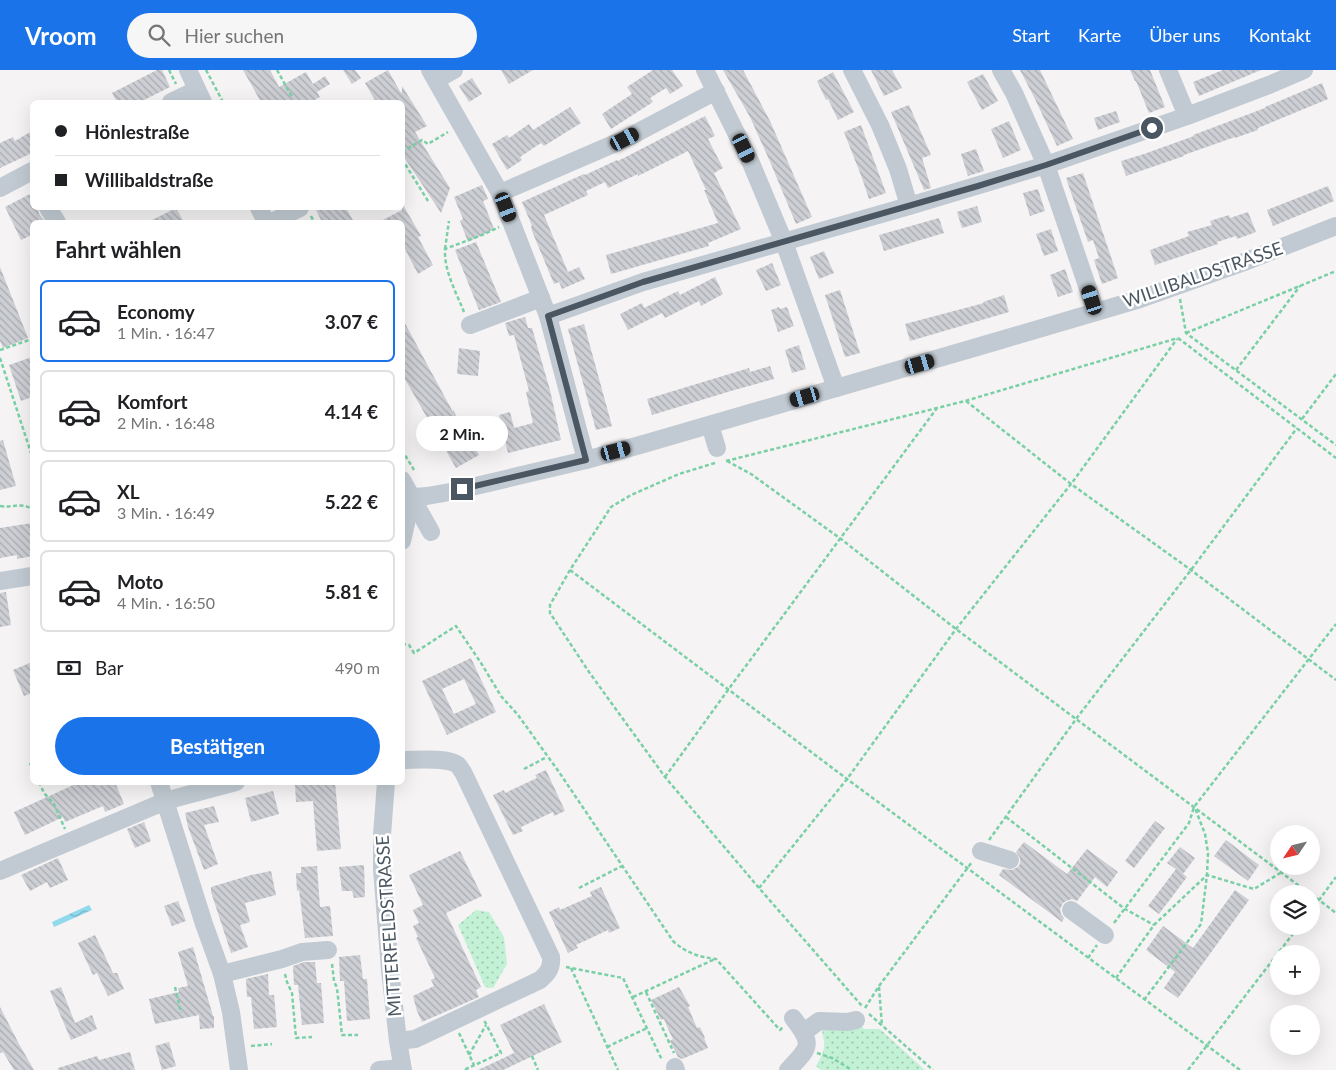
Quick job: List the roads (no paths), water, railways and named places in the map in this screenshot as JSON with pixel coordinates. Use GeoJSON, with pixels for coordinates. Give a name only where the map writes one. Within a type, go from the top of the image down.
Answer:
{"type":"FeatureCollection","features":[{"type":"Feature","properties":{"kind":"street"},"geometry":{"type":"LineString","coordinates":[[181,100],[200,96],[188,70]]}},
{"type":"Feature","properties":{"kind":"street"},"geometry":{"type":"LineString","coordinates":[[454,70],[433,75],[500,193],[542,298],[586,460]]}},
{"type":"Feature","properties":{"kind":"street"},"geometry":{"type":"LineString","coordinates":[[705,70],[751,163],[784,242],[836,388]]}},
{"type":"Feature","properties":{"kind":"street"},"geometry":{"type":"LineString","coordinates":[[852,70],[880,125],[898,169],[909,206]]}},
{"type":"Feature","properties":{"kind":"street"},"geometry":{"type":"LineString","coordinates":[[1001,70],[1014,93],[1046,165],[1096,312]]}},
{"type":"Feature","properties":{"kind":"street"},"geometry":{"type":"LineString","coordinates":[[1168,70],[1187,116]]}},
{"type":"Feature","properties":{"kind":"street"},"geometry":{"type":"LineString","coordinates":[[548,316],[643,282],[1046,165],[1269,86],[1304,70]]}},
{"type":"Feature","properties":{"kind":"street"},"geometry":{"type":"LineString","coordinates":[[500,193],[625,139],[716,91]]}},
{"type":"Feature","properties":{"kind":"street"},"geometry":{"type":"LineString","coordinates":[[0,188],[30,174]]}},
{"type":"Feature","properties":{"kind":"street"},"geometry":{"type":"LineString","coordinates":[[276,220],[296,210]]}},
{"type":"Feature","properties":{"kind":"street","name":"WILLIBALDSTRASSE"},"geometry":{"type":"LineString","coordinates":[[407,498],[450,492],[586,460],[1096,312],[1176,286],[1336,226]]}},
{"type":"Feature","properties":{"kind":"street"},"geometry":{"type":"LineString","coordinates":[[470,325],[542,298]]}},
{"type":"Feature","properties":{"kind":"street"},"geometry":{"type":"LineString","coordinates":[[710,425],[717,455]]}},
{"type":"Feature","properties":{"kind":"street"},"geometry":{"type":"LineString","coordinates":[[405,515],[410,478]]}},
{"type":"Feature","properties":{"kind":"street"},"geometry":{"type":"LineString","coordinates":[[407,498],[432,532]]}},
{"type":"Feature","properties":{"kind":"street"},"geometry":{"type":"LineString","coordinates":[[0,581],[30,576]]}},
{"type":"Feature","properties":{"kind":"street"},"geometry":{"type":"LineString","coordinates":[[398,1041],[415,1039],[453,1021],[483,1017],[548,974],[552,964],[551,957],[458,765],[441,761],[405,760]]}},
{"type":"Feature","properties":{"kind":"street"},"geometry":{"type":"LineString","coordinates":[[160,785],[222,974],[231,1012],[239,1070]]}},
{"type":"Feature","properties":{"kind":"street"},"geometry":{"type":"LineString","coordinates":[[0,872],[165,802],[225,785]]}},
{"type":"Feature","properties":{"kind":"street","name":"MITTERFELDSTRASSE"},"geometry":{"type":"LineString","coordinates":[[386,785],[382,835],[382,869],[398,1041],[403,1069]]}},
{"type":"Feature","properties":{"kind":"street"},"geometry":{"type":"LineString","coordinates":[[981,851],[1010,860]]}},
{"type":"Feature","properties":{"kind":"street"},"geometry":{"type":"LineString","coordinates":[[1071,910],[1105,935]]}},
{"type":"Feature","properties":{"kind":"street"},"geometry":{"type":"LineString","coordinates":[[222,974],[302,952],[328,950]]}},
{"type":"Feature","properties":{"kind":"street"},"geometry":{"type":"LineString","coordinates":[[804,1032],[819,1021],[848,1022],[860,1014]]}},
{"type":"Feature","properties":{"kind":"street"},"geometry":{"type":"LineString","coordinates":[[788,1070],[806,1050],[807,1044],[804,1032],[793,1018]]}},
{"type":"Feature","properties":{"kind":"street"},"geometry":{"type":"LineString","coordinates":[[379,1070],[403,1069]]}},
{"type":"Feature","properties":{"kind":"water"},"geometry":{"type":"Polygon","coordinates":[[[89,905],[92,910],[54,927],[52,922],[89,905]]]}}]}
